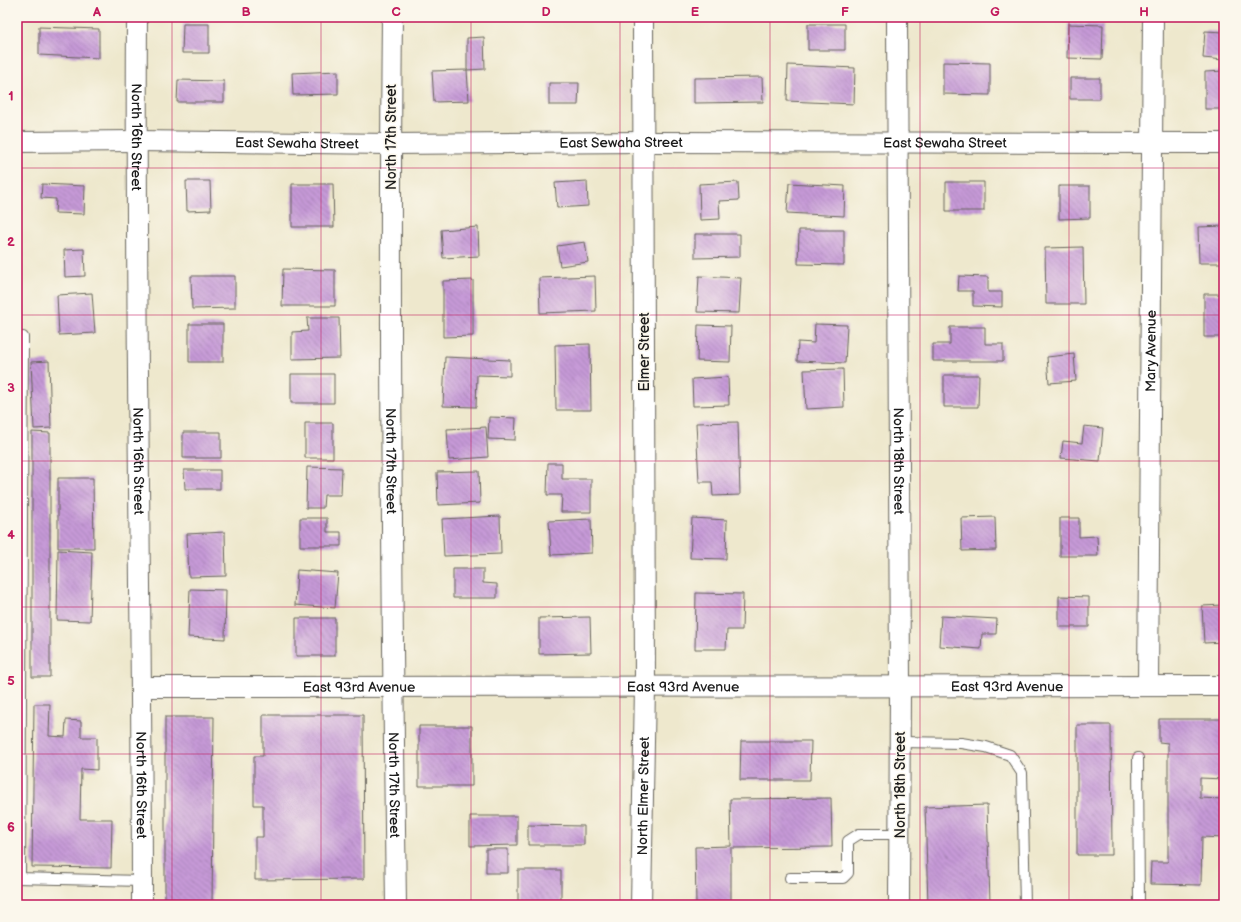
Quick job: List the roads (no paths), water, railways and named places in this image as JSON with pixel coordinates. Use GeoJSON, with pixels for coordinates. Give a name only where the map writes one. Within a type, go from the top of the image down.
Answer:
{"type":"FeatureCollection","features":[{"type":"Feature","properties":{"kind":"street","name":"North 16th Street"},"geometry":{"type":"LineString","coordinates":[[137,17],[136,141],[142,905]]}},
{"type":"Feature","properties":{"kind":"street","name":"North 17th Street"},"geometry":{"type":"LineString","coordinates":[[392,17],[393,686],[396,905]]}},
{"type":"Feature","properties":{"kind":"street","name":"Elmer Street"},"geometry":{"type":"LineString","coordinates":[[643,17],[645,687]]}},
{"type":"Feature","properties":{"kind":"street","name":"North 18th Street"},"geometry":{"type":"LineString","coordinates":[[897,17],[900,686],[899,905]]}},
{"type":"Feature","properties":{"kind":"street","name":"Mary Avenue"},"geometry":{"type":"LineString","coordinates":[[1148,685],[1153,17]]}},
{"type":"Feature","properties":{"kind":"street","name":"East Sewaha Street"},"geometry":{"type":"LineString","coordinates":[[17,142],[136,141],[391,144],[643,142],[1224,143]]}},
{"type":"Feature","properties":{"kind":"street","name":"East 93rd Avenue"},"geometry":{"type":"LineString","coordinates":[[141,687],[1224,686]]}},
{"type":"Feature","properties":{"kind":"street","name":"North Elmer Street"},"geometry":{"type":"LineString","coordinates":[[642,905],[645,687]]}},
{"type":"Feature","properties":{"kind":"lane"},"geometry":{"type":"LineString","coordinates":[[17,337],[23,337],[19,688],[19,878],[142,881]]}},
{"type":"Feature","properties":{"kind":"lane"},"geometry":{"type":"LineString","coordinates":[[900,742],[961,743],[986,747],[1010,755],[1022,773],[1025,905]]}},
{"type":"Feature","properties":{"kind":"lane"},"geometry":{"type":"LineString","coordinates":[[1138,758],[1139,905]]}},
{"type":"Feature","properties":{"kind":"lane"},"geometry":{"type":"LineString","coordinates":[[790,878],[843,878],[848,873],[848,841],[859,834],[899,834]]}}]}
